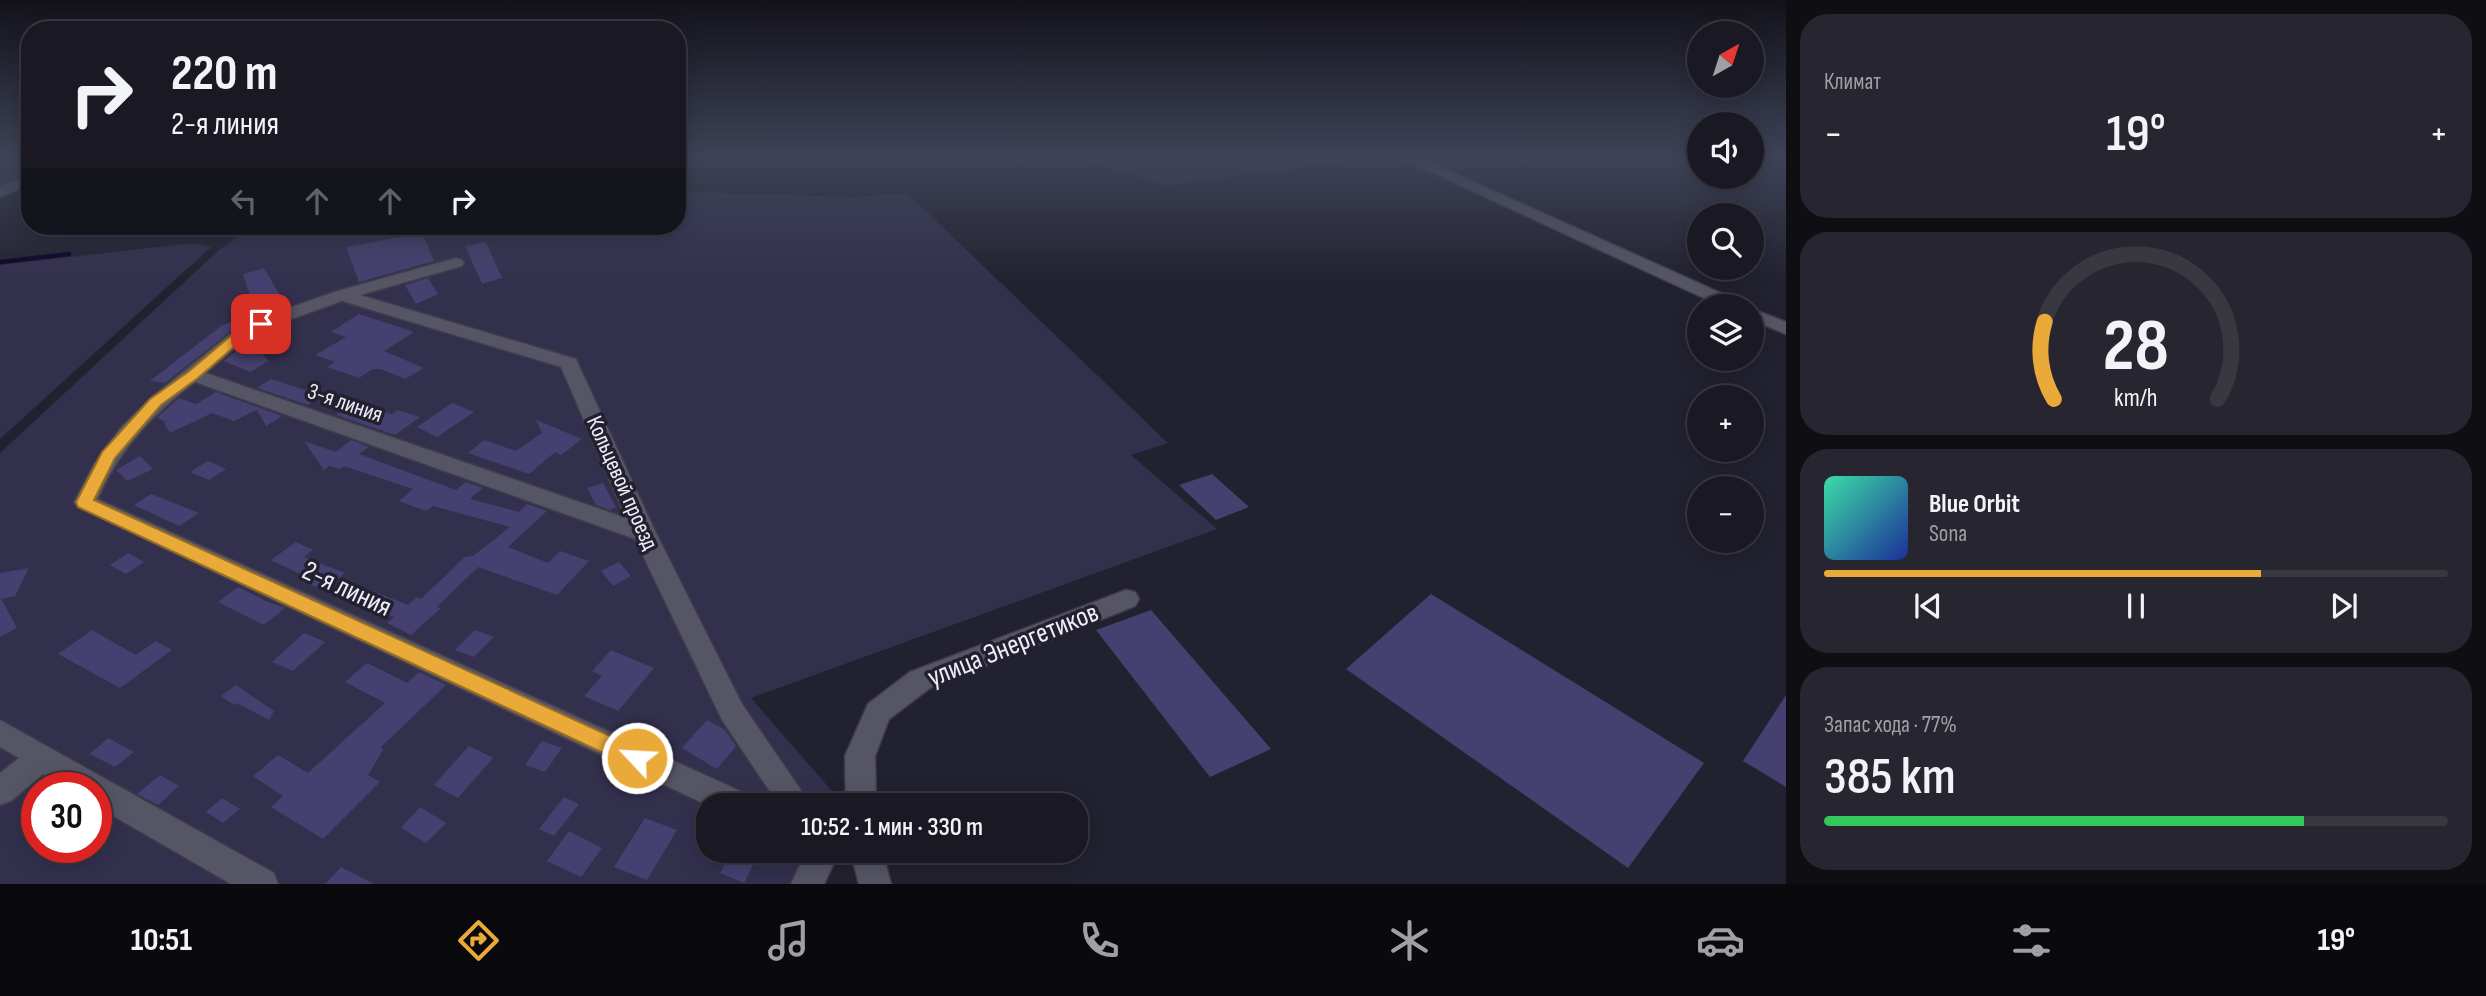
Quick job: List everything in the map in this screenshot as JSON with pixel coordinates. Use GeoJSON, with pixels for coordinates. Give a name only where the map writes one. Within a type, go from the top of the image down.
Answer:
{"type":"FeatureCollection","features":[{"type":"Feature","properties":{"kind":"street"},"geometry":{"type":"LineString","coordinates":[[1499,199],[1708,294]]}},
{"type":"Feature","properties":{"kind":"street"},"geometry":{"type":"LineString","coordinates":[[193,375],[237,337],[261,324],[343,295],[456,263]]}},
{"type":"Feature","properties":{"kind":"street","name":"Кольцевой проезд"},"geometry":{"type":"LineString","coordinates":[[343,295],[569,363],[644,533],[732,712],[788,793]]}},
{"type":"Feature","properties":{"kind":"street"},"geometry":{"type":"LineString","coordinates":[[1764,319],[1786,329]]}},
{"type":"Feature","properties":{"kind":"street","name":"3-я линия"},"geometry":{"type":"LineString","coordinates":[[193,375],[644,533]]}},
{"type":"Feature","properties":{"kind":"street","name":"2-я линия"},"geometry":{"type":"LineString","coordinates":[[193,375],[155,402],[107,456],[85,502],[712,793]]}},
{"type":"Feature","properties":{"kind":"street","name":"улица Энергетиков"},"geometry":{"type":"LineString","coordinates":[[861,793],[859,755],[878,712],[920,680],[1126,599]]}},
{"type":"Feature","properties":{"kind":"street"},"geometry":{"type":"LineString","coordinates":[[0,732],[65,772]]}},
{"type":"Feature","properties":{"kind":"street"},"geometry":{"type":"LineString","coordinates":[[0,791],[41,758]]}},
{"type":"Feature","properties":{"kind":"street"},"geometry":{"type":"LineString","coordinates":[[112,799],[262,884]]}},
{"type":"Feature","properties":{"kind":"street"},"geometry":{"type":"LineString","coordinates":[[807,884],[818,863]]}},
{"type":"Feature","properties":{"kind":"street"},"geometry":{"type":"LineString","coordinates":[[869,863],[875,884]]}},
{"type":"Feature","properties":{"kind":"shaded area"},"geometry":{"type":"Polygon","coordinates":[[[686,199],[914,199],[1168,443],[1131,455],[1217,529],[751,698],[834,793],[696,793],[696,863],[818,863],[807,884],[0,884],[0,453],[220,249],[241,235],[686,235],[686,199]]]}},
{"type":"Feature","properties":{"kind":"shaded area"},"geometry":{"type":"Polygon","coordinates":[[[194,243],[211,247],[0,439],[0,265],[194,243]]]}},
{"type":"Feature","properties":{"kind":"building"},"geometry":{"type":"Polygon","coordinates":[[[423,235],[434,261],[359,282],[346,247],[423,235]]]}},
{"type":"Feature","properties":{"kind":"building"},"geometry":{"type":"Polygon","coordinates":[[[486,242],[502,278],[482,284],[465,246],[486,242]]]}},
{"type":"Feature","properties":{"kind":"building"},"geometry":{"type":"Polygon","coordinates":[[[264,268],[286,306],[257,316],[243,274],[264,268]]]}},
{"type":"Feature","properties":{"kind":"building"},"geometry":{"type":"Polygon","coordinates":[[[428,278],[438,294],[416,304],[405,285],[428,278]]]}},
{"type":"Feature","properties":{"kind":"building"},"geometry":{"type":"Polygon","coordinates":[[[359,314],[414,332],[384,351],[424,368],[405,379],[381,369],[373,369],[359,378],[327,367],[335,362],[315,355],[346,337],[331,332],[359,314]]]}},
{"type":"Feature","properties":{"kind":"building"},"geometry":{"type":"Polygon","coordinates":[[[231,322],[236,327],[165,383],[150,381],[221,326],[231,322]]]}},
{"type":"Feature","properties":{"kind":"building"},"geometry":{"type":"Polygon","coordinates":[[[249,341],[269,361],[250,372],[224,361],[249,341]]]}},
{"type":"Feature","properties":{"kind":"building"},"geometry":{"type":"Polygon","coordinates":[[[271,379],[322,396],[308,405],[257,388],[271,379]]]}},
{"type":"Feature","properties":{"kind":"building"},"geometry":{"type":"Polygon","coordinates":[[[216,392],[282,416],[266,426],[257,410],[234,421],[212,413],[170,433],[164,423],[166,422],[157,418],[179,398],[196,404],[216,392]]]}},
{"type":"Feature","properties":{"kind":"building"},"geometry":{"type":"Polygon","coordinates":[[[353,402],[392,414],[398,410],[420,417],[395,435],[336,415],[353,402]]]}},
{"type":"Feature","properties":{"kind":"building"},"geometry":{"type":"Polygon","coordinates":[[[452,403],[474,412],[437,437],[417,427],[452,403]]]}},
{"type":"Feature","properties":{"kind":"building"},"geometry":{"type":"Polygon","coordinates":[[[536,420],[582,439],[561,455],[555,452],[529,474],[468,453],[484,440],[516,451],[542,433],[536,420]]]}},
{"type":"Feature","properties":{"kind":"building"},"geometry":{"type":"Polygon","coordinates":[[[351,440],[369,447],[359,454],[456,490],[466,482],[483,488],[470,499],[519,512],[527,504],[547,511],[508,547],[548,563],[560,551],[589,561],[557,595],[478,567],[437,607],[441,608],[411,635],[387,623],[394,617],[359,602],[373,591],[408,605],[417,597],[421,599],[465,557],[473,556],[510,527],[433,506],[426,511],[399,501],[413,489],[344,466],[339,469],[329,466],[324,470],[304,441],[336,452],[351,440]]]}},
{"type":"Feature","properties":{"kind":"building"},"geometry":{"type":"Polygon","coordinates":[[[140,456],[153,469],[127,481],[116,470],[140,456]]]}},
{"type":"Feature","properties":{"kind":"building"},"geometry":{"type":"Polygon","coordinates":[[[208,461],[226,469],[209,480],[190,472],[208,461]]]}},
{"type":"Feature","properties":{"kind":"building"},"geometry":{"type":"Polygon","coordinates":[[[1212,474],[1249,507],[1216,520],[1179,485],[1212,474]]]}},
{"type":"Feature","properties":{"kind":"building"},"geometry":{"type":"Polygon","coordinates":[[[603,483],[616,507],[610,510],[596,505],[587,488],[603,483]]]}},
{"type":"Feature","properties":{"kind":"building"},"geometry":{"type":"Polygon","coordinates":[[[151,494],[199,513],[179,526],[134,505],[151,494]]]}},
{"type":"Feature","properties":{"kind":"building"},"geometry":{"type":"Polygon","coordinates":[[[296,542],[313,550],[304,557],[345,573],[324,590],[303,582],[308,578],[271,560],[296,542]]]}},
{"type":"Feature","properties":{"kind":"building"},"geometry":{"type":"Polygon","coordinates":[[[128,553],[144,562],[126,574],[110,565],[128,553]]]}},
{"type":"Feature","properties":{"kind":"building"},"geometry":{"type":"Polygon","coordinates":[[[619,562],[631,576],[613,586],[601,571],[619,562]]]}},
{"type":"Feature","properties":{"kind":"building"},"geometry":{"type":"Polygon","coordinates":[[[29,568],[15,596],[1,599],[17,628],[0,637],[0,573],[29,568]]]}},
{"type":"Feature","properties":{"kind":"building"},"geometry":{"type":"Polygon","coordinates":[[[238,587],[285,608],[264,625],[218,602],[238,587]]]}},
{"type":"Feature","properties":{"kind":"building"},"geometry":{"type":"Polygon","coordinates":[[[1431,594],[1704,763],[1628,868],[1346,669],[1431,594]]]}},
{"type":"Feature","properties":{"kind":"building"},"geometry":{"type":"Polygon","coordinates":[[[1151,610],[1271,749],[1210,777],[1096,630],[1151,610]]]}},
{"type":"Feature","properties":{"kind":"building"},"geometry":{"type":"Polygon","coordinates":[[[92,630],[136,655],[156,641],[172,650],[120,688],[58,654],[92,630]]]}},
{"type":"Feature","properties":{"kind":"building"},"geometry":{"type":"Polygon","coordinates":[[[475,630],[494,637],[474,657],[455,650],[475,630]]]}},
{"type":"Feature","properties":{"kind":"building"},"geometry":{"type":"Polygon","coordinates":[[[304,633],[325,642],[293,671],[272,662],[304,633]]]}},
{"type":"Feature","properties":{"kind":"building"},"geometry":{"type":"Polygon","coordinates":[[[611,650],[654,668],[618,711],[584,696],[602,676],[592,671],[611,650]]]}},
{"type":"Feature","properties":{"kind":"building"},"geometry":{"type":"Polygon","coordinates":[[[367,663],[407,683],[419,672],[446,685],[380,748],[383,750],[368,775],[380,782],[323,839],[271,807],[283,796],[253,776],[278,755],[308,773],[385,703],[345,682],[367,663]]]}},
{"type":"Feature","properties":{"kind":"building"},"geometry":{"type":"Polygon","coordinates":[[[236,685],[274,711],[269,720],[237,703],[234,705],[221,696],[236,685]]]}},
{"type":"Feature","properties":{"kind":"building"},"geometry":{"type":"Polygon","coordinates":[[[1786,695],[1786,787],[1743,761],[1786,695]]]}},
{"type":"Feature","properties":{"kind":"building"},"geometry":{"type":"Polygon","coordinates":[[[707,720],[725,730],[736,746],[717,769],[682,748],[707,720]]]}},
{"type":"Feature","properties":{"kind":"building"},"geometry":{"type":"Polygon","coordinates":[[[108,738],[134,752],[115,767],[90,754],[108,738]]]}},
{"type":"Feature","properties":{"kind":"building"},"geometry":{"type":"Polygon","coordinates":[[[542,741],[562,748],[545,772],[525,765],[542,741]]]}},
{"type":"Feature","properties":{"kind":"building"},"geometry":{"type":"Polygon","coordinates":[[[469,746],[493,758],[458,798],[434,785],[469,746]]]}},
{"type":"Feature","properties":{"kind":"building"},"geometry":{"type":"Polygon","coordinates":[[[160,775],[179,786],[158,805],[137,794],[160,775]]]}},
{"type":"Feature","properties":{"kind":"building"},"geometry":{"type":"Polygon","coordinates":[[[564,797],[579,804],[554,836],[539,829],[564,797]]]}},
{"type":"Feature","properties":{"kind":"building"},"geometry":{"type":"Polygon","coordinates":[[[222,798],[240,809],[223,823],[206,812],[222,798]]]}},
{"type":"Feature","properties":{"kind":"building"},"geometry":{"type":"Polygon","coordinates":[[[420,807],[446,823],[426,843],[401,828],[420,807]]]}},
{"type":"Feature","properties":{"kind":"building"},"geometry":{"type":"Polygon","coordinates":[[[645,818],[677,830],[647,880],[614,867],[645,818]]]}},
{"type":"Feature","properties":{"kind":"building"},"geometry":{"type":"Polygon","coordinates":[[[569,831],[602,848],[581,877],[547,861],[569,831]]]}},
{"type":"Feature","properties":{"kind":"building"},"geometry":{"type":"Polygon","coordinates":[[[725,863],[754,863],[744,883],[720,873],[725,863]]]}},
{"type":"Feature","properties":{"kind":"building"},"geometry":{"type":"Polygon","coordinates":[[[341,867],[374,884],[325,884],[341,867]]]}},
{"type":"Feature","properties":{"kind":"waterway"},"geometry":{"type":"LineString","coordinates":[[0,262],[69,254]]}},
{"type":"Feature","properties":{"kind":"route"},"geometry":{"type":"LineString","coordinates":[[261,324],[237,337],[193,375],[155,402],[107,456],[85,502],[637,758]]}}]}
